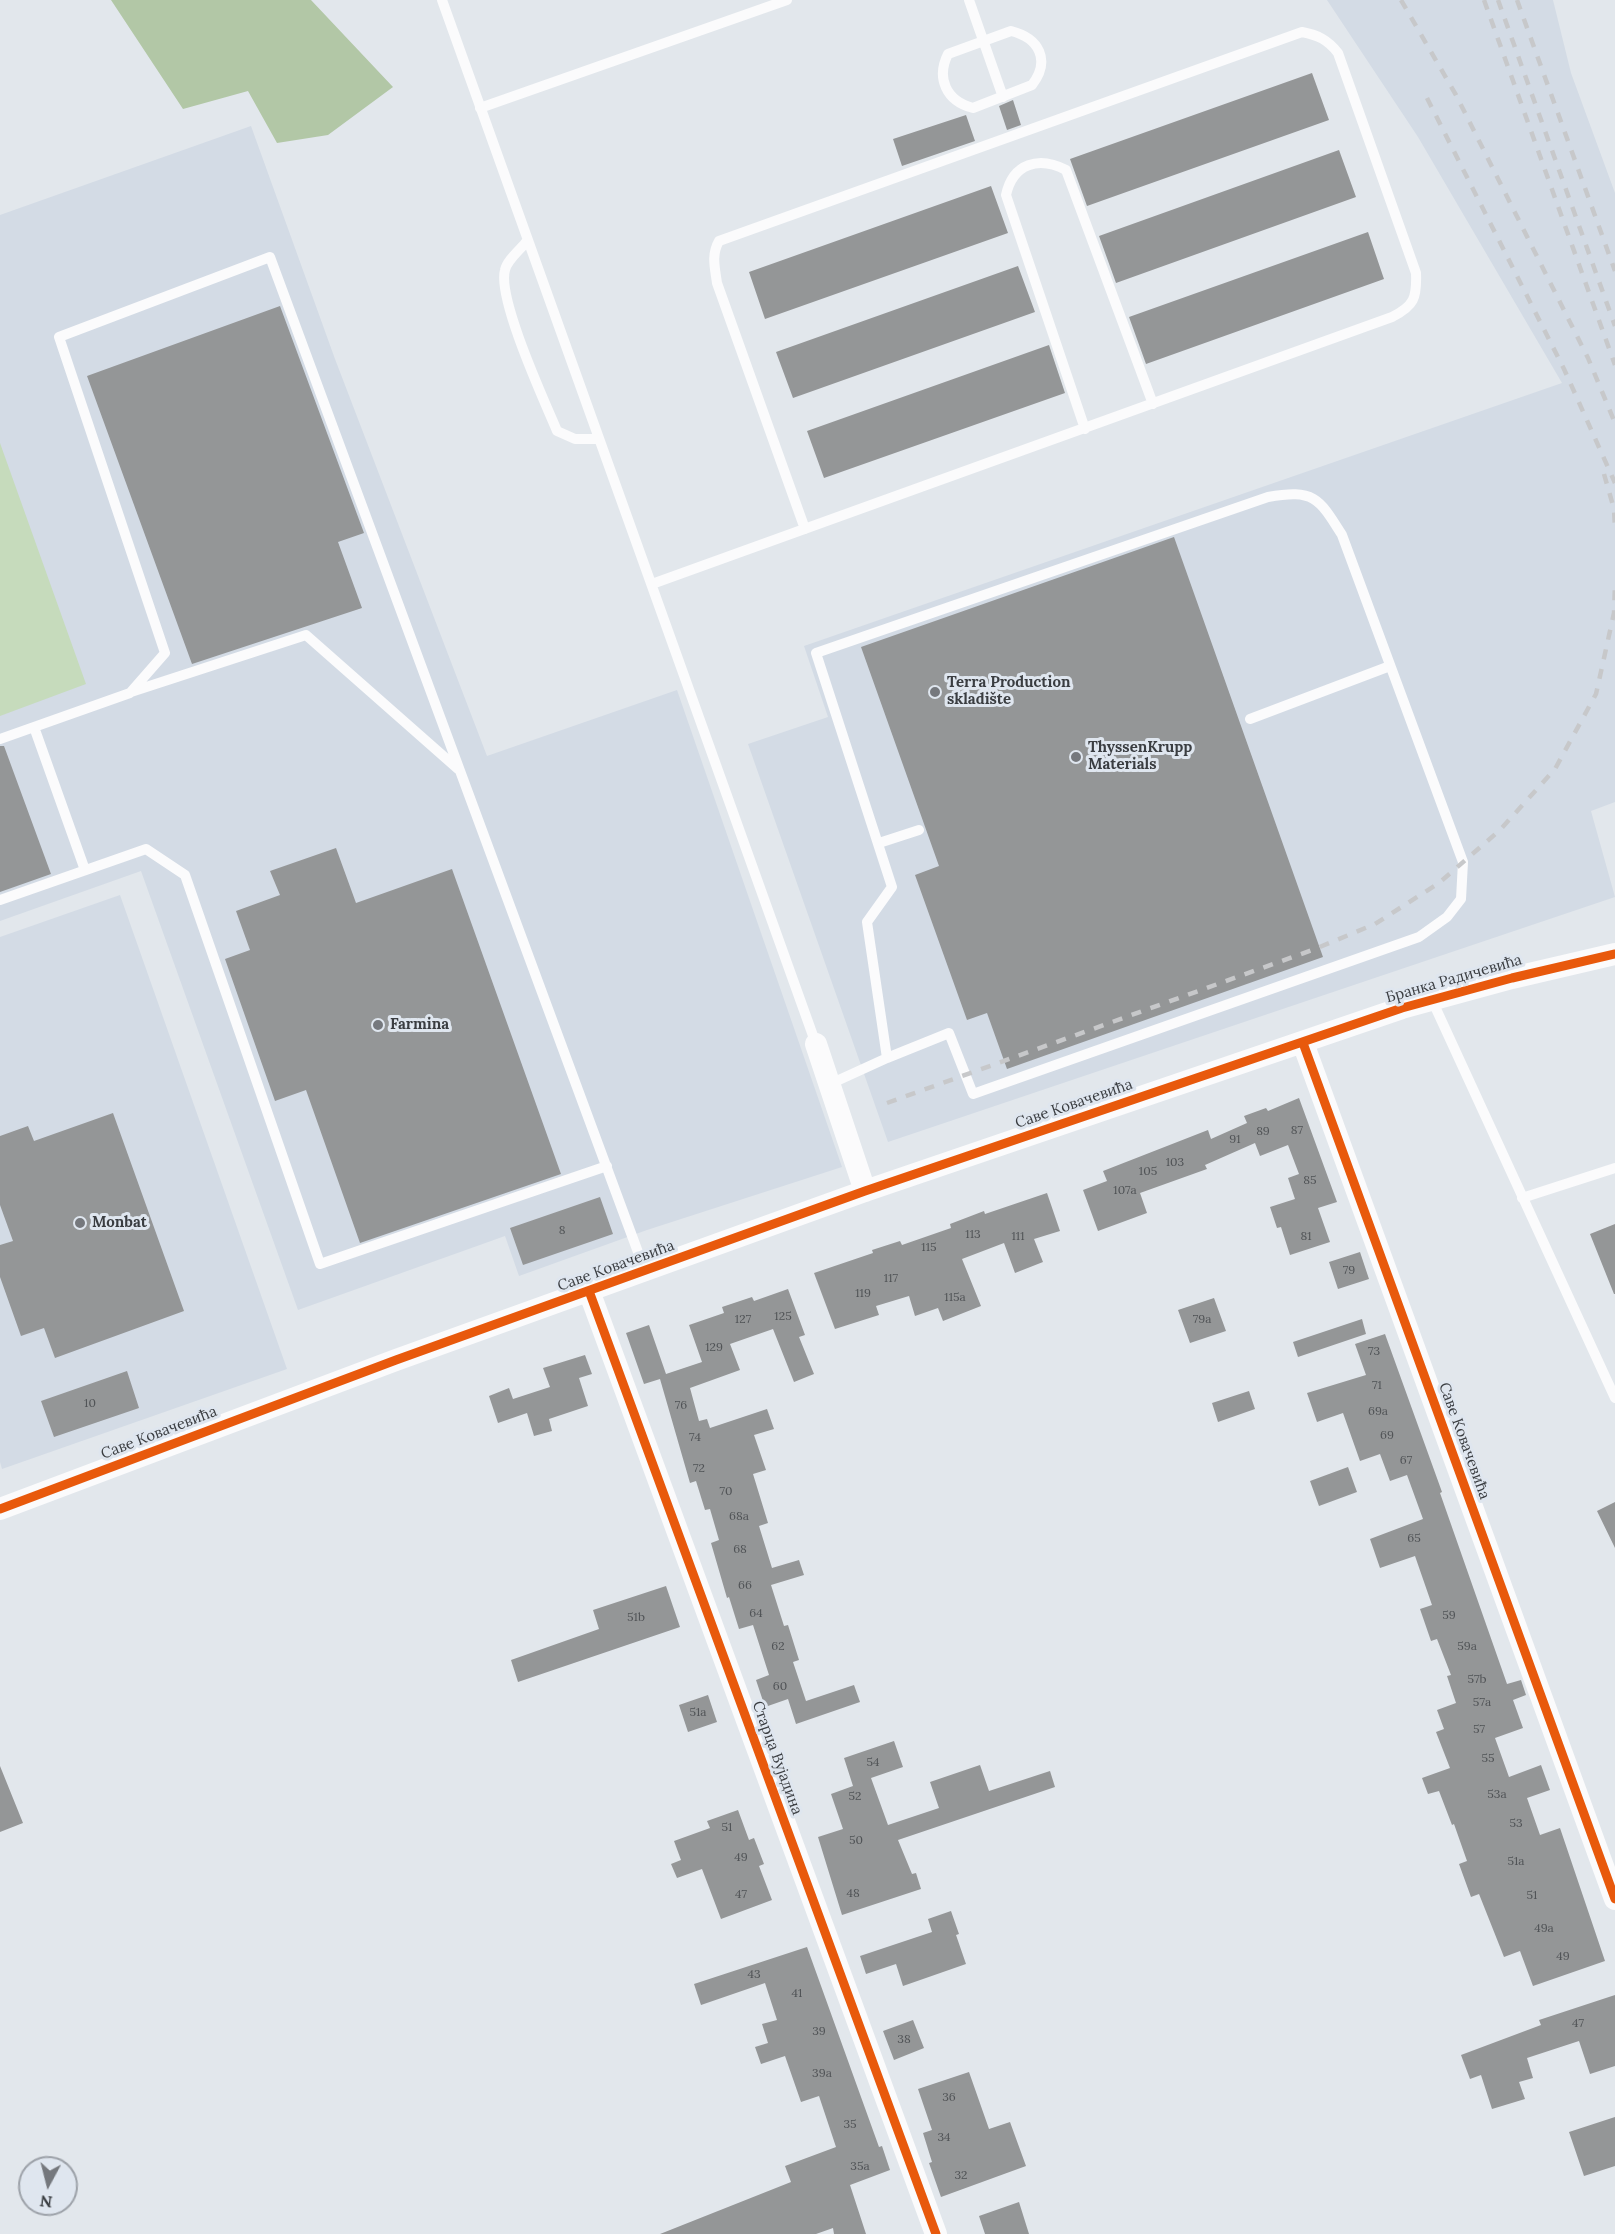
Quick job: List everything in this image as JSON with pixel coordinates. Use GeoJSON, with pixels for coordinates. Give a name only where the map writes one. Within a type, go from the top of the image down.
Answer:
{"type":"FeatureCollection","features":[{"type":"Feature","properties":{"kind":"street","name":"Бранка Радичевића"},"geometry":{"type":"LineString","coordinates":[[1303,1043],[1402,1008],[1512,978],[1615,954]]}},
{"type":"Feature","properties":{"kind":"street","name":"Саве Ковачевића"},"geometry":{"type":"LineString","coordinates":[[0,1509],[396,1360],[865,1191],[1303,1043],[1615,1899]]}},
{"type":"Feature","properties":{"kind":"street"},"geometry":{"type":"LineString","coordinates":[[816,1044],[865,1191]]}},
{"type":"Feature","properties":{"kind":"street","name":"Старца Вујадина"},"geometry":{"type":"LineString","coordinates":[[589,1292],[936,2234]]}},
{"type":"Feature","properties":{"kind":"lane"},"geometry":{"type":"LineString","coordinates":[[442,0],[816,1044]]}},
{"type":"Feature","properties":{"kind":"lane"},"geometry":{"type":"LineString","coordinates":[[480,108],[787,0]]}},
{"type":"Feature","properties":{"kind":"lane"},"geometry":{"type":"LineString","coordinates":[[969,0],[1003,97]]}},
{"type":"Feature","properties":{"kind":"lane"},"geometry":{"type":"LineString","coordinates":[[1011,31],[1024,34],[1035,43],[1041,55],[1041,68],[1032,85],[973,108],[964,106],[948,93],[942,70],[948,54],[983,40],[1011,31]]}},
{"type":"Feature","properties":{"kind":"lane"},"geometry":{"type":"LineString","coordinates":[[651,584],[806,529],[1085,429],[1392,317],[1405,310],[1413,301],[1417,289],[1416,273],[1338,53],[1329,42],[1315,34],[1302,32],[1265,44],[719,241],[714,249],[717,283],[806,529]]}},
{"type":"Feature","properties":{"kind":"lane"},"geometry":{"type":"LineString","coordinates":[[1085,429],[1006,195],[1013,177],[1024,167],[1037,162],[1054,163],[1066,170],[1153,404]]}},
{"type":"Feature","properties":{"kind":"lane"},"geometry":{"type":"LineString","coordinates":[[527,241],[505,268],[503,283],[508,306],[557,431],[575,439],[599,439]]}},
{"type":"Feature","properties":{"kind":"lane"},"geometry":{"type":"LineString","coordinates":[[130,693],[165,653],[59,337],[270,257],[645,1271]]}},
{"type":"Feature","properties":{"kind":"lane"},"geometry":{"type":"LineString","coordinates":[[830,1084],[948,1033],[973,1094],[1419,937],[1447,917],[1461,899],[1463,862],[1342,535],[1330,515],[1312,496],[1292,492],[1268,497],[816,653],[892,887],[867,922],[887,1058]]}},
{"type":"Feature","properties":{"kind":"lane"},"geometry":{"type":"LineString","coordinates":[[0,739],[306,635],[460,771]]}},
{"type":"Feature","properties":{"kind":"lane"},"geometry":{"type":"LineString","coordinates":[[1250,719],[1390,666]]}},
{"type":"Feature","properties":{"kind":"lane"},"geometry":{"type":"LineString","coordinates":[[34,727],[85,870]]}},
{"type":"Feature","properties":{"kind":"lane"},"geometry":{"type":"LineString","coordinates":[[879,843],[919,830]]}},
{"type":"Feature","properties":{"kind":"lane"},"geometry":{"type":"LineString","coordinates":[[0,900],[146,849],[185,875],[320,1264],[607,1166]]}},
{"type":"Feature","properties":{"kind":"lane"},"geometry":{"type":"LineString","coordinates":[[1432,1000],[1615,1398]]}},
{"type":"Feature","properties":{"kind":"lane"},"geometry":{"type":"LineString","coordinates":[[1522,1198],[1615,1168]]}},
{"type":"Feature","properties":{"kind":"shaded area"},"geometry":{"type":"Polygon","coordinates":[[[1327,0],[1553,0],[1571,73],[1615,193],[1615,802],[1591,811],[1615,897],[888,1142],[748,744],[828,717],[804,646],[1562,383],[1418,137],[1327,0]]]}},
{"type":"Feature","properties":{"kind":"shaded area"},"geometry":{"type":"Polygon","coordinates":[[[251,126],[335,359],[487,756],[677,690],[842,1167],[647,1230],[519,1276],[505,1236],[298,1310],[141,871],[0,921],[0,215],[251,126]]]}},
{"type":"Feature","properties":{"kind":"shaded area"},"geometry":{"type":"Polygon","coordinates":[[[120,895],[287,1369],[2,1469],[0,1462],[0,937],[120,895]]]}},
{"type":"Feature","properties":{"kind":"green space"},"geometry":{"type":"Polygon","coordinates":[[[111,0],[311,0],[393,87],[328,135],[277,143],[248,91],[183,109],[111,0]]]}},
{"type":"Feature","properties":{"kind":"green space"},"geometry":{"type":"Polygon","coordinates":[[[0,443],[86,684],[0,716],[0,443]]]}},
{"type":"Feature","properties":{"kind":"building"},"geometry":{"type":"Polygon","coordinates":[[[1312,73],[1329,120],[1087,206],[1070,159],[1312,73]]]}},
{"type":"Feature","properties":{"kind":"building"},"geometry":{"type":"Polygon","coordinates":[[[1013,100],[1021,125],[1007,130],[999,106],[1013,100]]]}},
{"type":"Feature","properties":{"kind":"building"},"geometry":{"type":"Polygon","coordinates":[[[966,115],[975,141],[902,166],[893,139],[966,115]]]}},
{"type":"Feature","properties":{"kind":"building"},"geometry":{"type":"Polygon","coordinates":[[[1339,150],[1356,197],[1116,283],[1099,236],[1339,150]]]}},
{"type":"Feature","properties":{"kind":"building"},"geometry":{"type":"Polygon","coordinates":[[[991,186],[1008,233],[765,319],[749,272],[991,186]]]}},
{"type":"Feature","properties":{"kind":"building"},"geometry":{"type":"Polygon","coordinates":[[[1368,232],[1384,279],[1146,364],[1129,317],[1368,232]]]}},
{"type":"Feature","properties":{"kind":"building"},"geometry":{"type":"Polygon","coordinates":[[[1018,266],[1035,312],[793,398],[776,352],[1018,266]]]}},
{"type":"Feature","properties":{"kind":"building"},"geometry":{"type":"Polygon","coordinates":[[[280,306],[364,533],[338,542],[362,608],[192,664],[87,376],[280,306]]]}},
{"type":"Feature","properties":{"kind":"building"},"geometry":{"type":"Polygon","coordinates":[[[1049,345],[1065,393],[824,478],[807,431],[1049,345]]]}},
{"type":"Feature","properties":{"kind":"building","name":"ThyssenKrupp Materials"},"geometry":{"type":"Polygon","coordinates":[[[1174,537],[1323,957],[1007,1069],[987,1013],[967,1020],[915,875],[939,866],[861,647],[1174,537]]]}},
{"type":"Feature","properties":{"kind":"building"},"geometry":{"type":"Polygon","coordinates":[[[0,746],[4,746],[51,874],[0,892],[0,746]]]}},
{"type":"Feature","properties":{"kind":"building","name":"Farmina"},"geometry":{"type":"Polygon","coordinates":[[[336,848],[356,903],[452,869],[561,1174],[360,1243],[306,1090],[275,1101],[225,959],[250,950],[236,911],[280,895],[270,871],[336,848]]]}},
{"type":"Feature","properties":{"kind":"building"},"geometry":{"type":"Polygon","coordinates":[[[1299,1098],[1337,1202],[1318,1208],[1330,1242],[1290,1255],[1281,1227],[1277,1228],[1270,1207],[1295,1199],[1288,1178],[1299,1174],[1288,1145],[1260,1156],[1255,1143],[1205,1165],[1207,1169],[1140,1193],[1147,1213],[1098,1231],[1083,1190],[1107,1181],[1103,1171],[1208,1130],[1211,1139],[1247,1123],[1244,1116],[1266,1108],[1268,1111],[1299,1098]]]}},
{"type":"Feature","properties":{"kind":"building","name":"Monbat"},"geometry":{"type":"Polygon","coordinates":[[[113,1113],[184,1311],[55,1358],[44,1328],[21,1336],[0,1277],[0,1245],[13,1241],[0,1205],[0,1136],[28,1126],[34,1141],[113,1113]]]}},
{"type":"Feature","properties":{"kind":"building"},"geometry":{"type":"Polygon","coordinates":[[[1047,1193],[1060,1231],[1034,1239],[1043,1262],[1015,1273],[1004,1243],[962,1259],[981,1306],[943,1321],[938,1308],[915,1316],[909,1296],[876,1306],[879,1315],[835,1329],[814,1273],[873,1253],[872,1250],[900,1241],[902,1245],[951,1228],[950,1224],[984,1211],[985,1214],[1047,1193]]]}},
{"type":"Feature","properties":{"kind":"building"},"geometry":{"type":"Polygon","coordinates":[[[600,1197],[613,1234],[523,1265],[510,1228],[600,1197]]]}},
{"type":"Feature","properties":{"kind":"building"},"geometry":{"type":"Polygon","coordinates":[[[1615,1224],[1615,1294],[1614,1294],[1590,1234],[1615,1224]]]}},
{"type":"Feature","properties":{"kind":"building"},"geometry":{"type":"Polygon","coordinates":[[[1360,1252],[1369,1279],[1338,1289],[1329,1262],[1360,1252]]]}},
{"type":"Feature","properties":{"kind":"building"},"geometry":{"type":"Polygon","coordinates":[[[788,1289],[805,1335],[799,1337],[814,1374],[794,1382],[773,1329],[730,1344],[740,1370],[690,1388],[699,1421],[707,1419],[710,1428],[767,1409],[774,1429],[754,1435],[766,1470],[753,1474],[768,1523],[759,1526],[772,1568],[799,1560],[804,1575],[771,1585],[784,1626],[788,1625],[799,1660],[793,1662],[806,1701],[854,1685],[860,1702],[796,1724],[788,1699],[765,1707],[756,1680],[769,1675],[753,1625],[739,1629],[729,1597],[727,1598],[711,1543],[719,1540],[710,1509],[705,1510],[696,1481],[690,1483],[660,1379],[644,1384],[626,1333],[649,1325],[666,1374],[702,1362],[689,1325],[724,1313],[722,1307],[752,1297],[754,1301],[788,1289]]]}},
{"type":"Feature","properties":{"kind":"building"},"geometry":{"type":"Polygon","coordinates":[[[1214,1298],[1226,1331],[1190,1343],[1178,1310],[1214,1298]]]}},
{"type":"Feature","properties":{"kind":"building"},"geometry":{"type":"Polygon","coordinates":[[[1362,1319],[1366,1334],[1298,1357],[1293,1342],[1362,1319]]]}},
{"type":"Feature","properties":{"kind":"building"},"geometry":{"type":"Polygon","coordinates":[[[1385,1334],[1442,1492],[1440,1493],[1507,1684],[1521,1680],[1526,1695],[1513,1700],[1523,1728],[1495,1738],[1509,1777],[1541,1765],[1550,1790],[1527,1798],[1540,1835],[1560,1828],[1605,1961],[1533,1986],[1520,1951],[1504,1957],[1479,1894],[1471,1897],[1459,1864],[1467,1861],[1454,1824],[1452,1825],[1439,1791],[1428,1794],[1422,1778],[1450,1768],[1436,1732],[1444,1729],[1437,1710],[1456,1703],[1447,1676],[1451,1675],[1437,1639],[1431,1641],[1420,1609],[1432,1605],[1415,1556],[1380,1568],[1370,1539],[1423,1519],[1407,1475],[1390,1481],[1380,1454],[1360,1461],[1343,1413],[1317,1422],[1307,1393],[1366,1375],[1355,1344],[1385,1334]]]}},
{"type":"Feature","properties":{"kind":"building"},"geometry":{"type":"Polygon","coordinates":[[[585,1355],[592,1374],[579,1378],[588,1406],[549,1419],[552,1431],[534,1436],[527,1413],[498,1423],[489,1396],[509,1388],[513,1399],[550,1387],[543,1368],[585,1355]]]}},
{"type":"Feature","properties":{"kind":"building"},"geometry":{"type":"Polygon","coordinates":[[[127,1371],[139,1408],[54,1437],[41,1401],[127,1371]]]}},
{"type":"Feature","properties":{"kind":"building"},"geometry":{"type":"Polygon","coordinates":[[[1249,1391],[1255,1409],[1218,1422],[1212,1403],[1249,1391]]]}},
{"type":"Feature","properties":{"kind":"building"},"geometry":{"type":"Polygon","coordinates":[[[1348,1467],[1357,1492],[1319,1506],[1310,1481],[1348,1467]]]}},
{"type":"Feature","properties":{"kind":"building"},"geometry":{"type":"Polygon","coordinates":[[[1615,1502],[1615,1548],[1597,1511],[1615,1502]]]}},
{"type":"Feature","properties":{"kind":"building"},"geometry":{"type":"Polygon","coordinates":[[[666,1586],[680,1627],[518,1682],[511,1660],[599,1629],[593,1610],[666,1586]]]}},
{"type":"Feature","properties":{"kind":"building"},"geometry":{"type":"Polygon","coordinates":[[[708,1695],[717,1722],[688,1732],[679,1705],[708,1695]]]}},
{"type":"Feature","properties":{"kind":"building"},"geometry":{"type":"Polygon","coordinates":[[[894,1741],[903,1767],[871,1778],[888,1825],[939,1808],[930,1782],[980,1765],[989,1791],[1050,1771],[1055,1787],[898,1840],[912,1874],[916,1873],[921,1889],[842,1915],[818,1837],[843,1829],[831,1794],[853,1786],[844,1758],[894,1741]]]}},
{"type":"Feature","properties":{"kind":"building"},"geometry":{"type":"Polygon","coordinates":[[[0,1766],[23,1823],[0,1832],[0,1766]]]}},
{"type":"Feature","properties":{"kind":"building"},"geometry":{"type":"Polygon","coordinates":[[[738,1810],[749,1840],[754,1838],[764,1864],[759,1866],[772,1900],[721,1919],[702,1869],[677,1878],[671,1864],[681,1860],[674,1841],[710,1828],[707,1821],[738,1810]]]}},
{"type":"Feature","properties":{"kind":"building"},"geometry":{"type":"Polygon","coordinates":[[[951,1911],[966,1964],[903,1986],[896,1964],[866,1974],[860,1956],[932,1932],[928,1919],[951,1911]]]}},
{"type":"Feature","properties":{"kind":"building"},"geometry":{"type":"Polygon","coordinates":[[[807,1947],[879,2147],[882,2146],[890,2170],[850,2185],[866,2234],[834,2234],[833,2228],[816,2234],[660,2234],[791,2182],[785,2166],[836,2147],[819,2096],[801,2102],[785,2056],[761,2064],[755,2047],[768,2043],[762,2024],[777,2020],[765,1983],[701,2005],[694,1984],[807,1947]]]}},
{"type":"Feature","properties":{"kind":"building"},"geometry":{"type":"Polygon","coordinates":[[[1615,1995],[1615,2066],[1590,2074],[1579,2041],[1527,2058],[1533,2078],[1519,2082],[1525,2099],[1492,2109],[1481,2075],[1470,2079],[1461,2055],[1541,2025],[1539,2020],[1615,1995]]]}},
{"type":"Feature","properties":{"kind":"building"},"geometry":{"type":"Polygon","coordinates":[[[913,2020],[924,2048],[894,2060],[883,2031],[913,2020]]]}},
{"type":"Feature","properties":{"kind":"building"},"geometry":{"type":"Polygon","coordinates":[[[969,2072],[989,2129],[1010,2122],[1026,2166],[941,2197],[929,2163],[932,2162],[923,2133],[932,2130],[918,2089],[969,2072]]]}},
{"type":"Feature","properties":{"kind":"building"},"geometry":{"type":"Polygon","coordinates":[[[1615,2117],[1615,2166],[1584,2176],[1569,2132],[1615,2117]]]}},
{"type":"Feature","properties":{"kind":"building"},"geometry":{"type":"Polygon","coordinates":[[[1019,2202],[1029,2234],[985,2234],[979,2216],[1019,2202]]]}},
{"type":"Feature","properties":{"kind":"railway"},"geometry":{"type":"LineString","coordinates":[[1401,0],[1456,95],[1588,358],[1615,423]]}},
{"type":"Feature","properties":{"kind":"railway"},"geometry":{"type":"LineString","coordinates":[[1484,0],[1615,365]]}},
{"type":"Feature","properties":{"kind":"railway"},"geometry":{"type":"LineString","coordinates":[[1498,0],[1615,326]]}},
{"type":"Feature","properties":{"kind":"railway"},"geometry":{"type":"LineString","coordinates":[[1517,0],[1615,271]]}},
{"type":"Feature","properties":{"kind":"railway"},"geometry":{"type":"LineString","coordinates":[[1427,98],[1564,369],[1615,483]]}},
{"type":"Feature","properties":{"kind":"railway"},"geometry":{"type":"LineString","coordinates":[[1604,474],[1614,509],[1615,529]]}},
{"type":"Feature","properties":{"kind":"railway"},"geometry":{"type":"LineString","coordinates":[[887,1103],[1315,949],[1375,924],[1439,883],[1500,830],[1555,769],[1596,694],[1614,613],[1615,584]]}},
{"type":"Feature","properties":{"kind":"cycle path"},"geometry":{"type":"LineString","coordinates":[[0,1509],[396,1360],[865,1191],[1402,1008],[1512,978],[1615,954]]}},
{"type":"Feature","properties":{"kind":"cycle path"},"geometry":{"type":"LineString","coordinates":[[1303,1043],[1615,1899]]}},
{"type":"Feature","properties":{"kind":"cycle path"},"geometry":{"type":"LineString","coordinates":[[589,1291],[936,2234]]}},
{"type":"Feature","properties":{"kind":"place","name":"Terra Production skladište"},"geometry":{"type":"Point","coordinates":[935,692]}},
{"type":"Feature","properties":{"kind":"place","name":"ThyssenKrupp Materials"},"geometry":{"type":"Point","coordinates":[1076,757]}},
{"type":"Feature","properties":{"kind":"place","name":"Farmina"},"geometry":{"type":"Point","coordinates":[378,1025]}},
{"type":"Feature","properties":{"kind":"place","name":"Monbat"},"geometry":{"type":"Point","coordinates":[80,1223]}}]}
